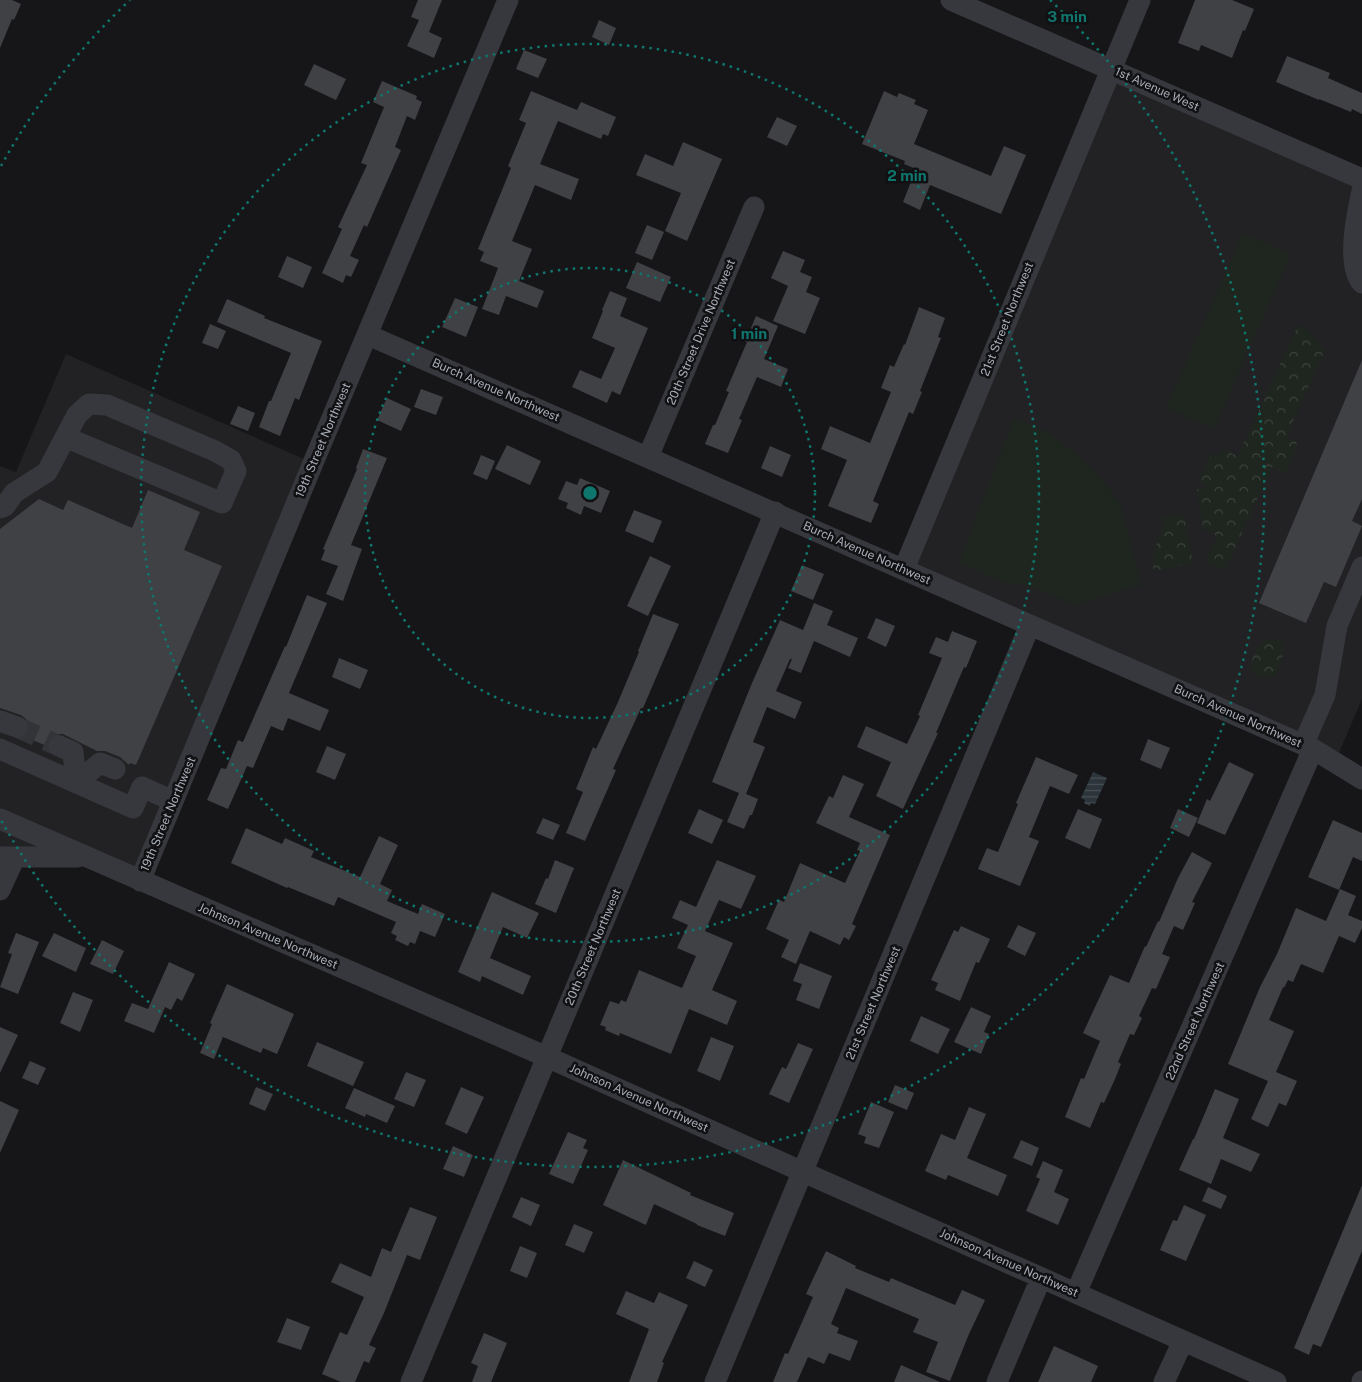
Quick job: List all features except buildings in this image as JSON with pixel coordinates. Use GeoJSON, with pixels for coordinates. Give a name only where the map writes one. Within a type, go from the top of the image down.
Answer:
{"type":"FeatureCollection","features":[{"type":"Feature","properties":{"kind":"street","name":"19th Street Northwest"},"geometry":{"type":"LineString","coordinates":[[140,881],[508,0]]}},
{"type":"Feature","properties":{"kind":"street","name":"1st Avenue West"},"geometry":{"type":"LineString","coordinates":[[951,0],[1362,179]]}},
{"type":"Feature","properties":{"kind":"street","name":"21st Street Northwest"},"geometry":{"type":"LineString","coordinates":[[904,569],[1140,0]]}},
{"type":"Feature","properties":{"kind":"street"},"geometry":{"type":"LineString","coordinates":[[1362,191],[1354,241],[1354,261],[1362,283]]}},
{"type":"Feature","properties":{"kind":"street","name":"20th Street Drive Northwest"},"geometry":{"type":"LineString","coordinates":[[648,457],[754,208]]}},
{"type":"Feature","properties":{"kind":"street","name":"Burch Avenue Northwest"},"geometry":{"type":"LineString","coordinates":[[368,335],[1308,747],[1362,779]]}},
{"type":"Feature","properties":{"kind":"street"},"geometry":{"type":"LineString","coordinates":[[0,508],[5,506],[14,493],[47,472],[76,415],[89,404],[107,405],[215,451],[231,460],[236,471],[222,503],[65,437]]}},
{"type":"Feature","properties":{"kind":"street","name":"20th Street Northwest"},"geometry":{"type":"LineString","coordinates":[[411,1382],[775,512]]}},
{"type":"Feature","properties":{"kind":"street","name":"22nd Street Northwest"},"geometry":{"type":"LineString","coordinates":[[1076,1293],[1308,747],[1325,695],[1337,626],[1362,567]]}},
{"type":"Feature","properties":{"kind":"street","name":"21st Street Northwest"},"geometry":{"type":"LineString","coordinates":[[715,1382],[1030,625]]}},
{"type":"Feature","properties":{"kind":"street"},"geometry":{"type":"LineString","coordinates":[[59,746],[73,752],[76,783]]}},
{"type":"Feature","properties":{"kind":"street"},"geometry":{"type":"LineString","coordinates":[[0,749],[133,808],[142,788]]}},
{"type":"Feature","properties":{"kind":"street"},"geometry":{"type":"LineString","coordinates":[[76,783],[100,763],[133,776],[142,788],[173,801]]}},
{"type":"Feature","properties":{"kind":"street","name":"Johnson Avenue Northwest"},"geometry":{"type":"LineString","coordinates":[[0,819],[547,1057],[1183,1341],[1252,1377],[1276,1382]]}},
{"type":"Feature","properties":{"kind":"street"},"geometry":{"type":"LineString","coordinates":[[0,890],[7,857],[85,857]]}},
{"type":"Feature","properties":{"kind":"street"},"geometry":{"type":"LineString","coordinates":[[997,1382],[1041,1278]]}},
{"type":"Feature","properties":{"kind":"street"},"geometry":{"type":"LineString","coordinates":[[1164,1382],[1183,1341]]}},
{"type":"Feature","properties":{"kind":"shaded area"},"geometry":{"type":"Polygon","coordinates":[[[1111,69],[1362,178],[1362,699],[1335,762],[904,569],[1111,69]]]}},
{"type":"Feature","properties":{"kind":"shaded area"},"geometry":{"type":"Polygon","coordinates":[[[66,354],[313,463],[140,881],[85,857],[0,857],[0,466],[16,472],[66,354]]]}},
{"type":"Feature","properties":{"kind":"shaded area"},"geometry":{"type":"Polygon","coordinates":[[[1093,772],[1107,778],[1095,804],[1091,803],[1090,806],[1084,803],[1085,800],[1081,798],[1093,772]]]}},
{"type":"Feature","properties":{"kind":"green space"},"geometry":{"type":"Polygon","coordinates":[[[1243,233],[1291,254],[1214,429],[1166,408],[1243,233]]]}},
{"type":"Feature","properties":{"kind":"green space"},"geometry":{"type":"Polygon","coordinates":[[[1298,325],[1309,330],[1325,350],[1286,437],[1296,442],[1297,447],[1286,473],[1272,467],[1225,570],[1205,562],[1217,536],[1203,529],[1197,489],[1208,487],[1198,482],[1212,453],[1218,456],[1221,449],[1238,456],[1298,325]]]}},
{"type":"Feature","properties":{"kind":"green space"},"geometry":{"type":"Polygon","coordinates":[[[1014,418],[1050,433],[1090,466],[1120,502],[1141,585],[1075,605],[1021,583],[1009,585],[959,562],[1014,418]]]}},
{"type":"Feature","properties":{"kind":"green space"},"geometry":{"type":"Polygon","coordinates":[[[1184,514],[1193,563],[1161,570],[1153,569],[1154,551],[1162,530],[1162,517],[1184,514]]]}},
{"type":"Feature","properties":{"kind":"green space"},"geometry":{"type":"Polygon","coordinates":[[[1267,639],[1275,639],[1280,642],[1283,646],[1283,656],[1274,676],[1256,676],[1252,672],[1252,659],[1267,639]]]}},
{"type":"Feature","properties":{"kind":"tunnel"},"geometry":{"type":"LineString","coordinates":[[17,727],[59,746]]}}]}
